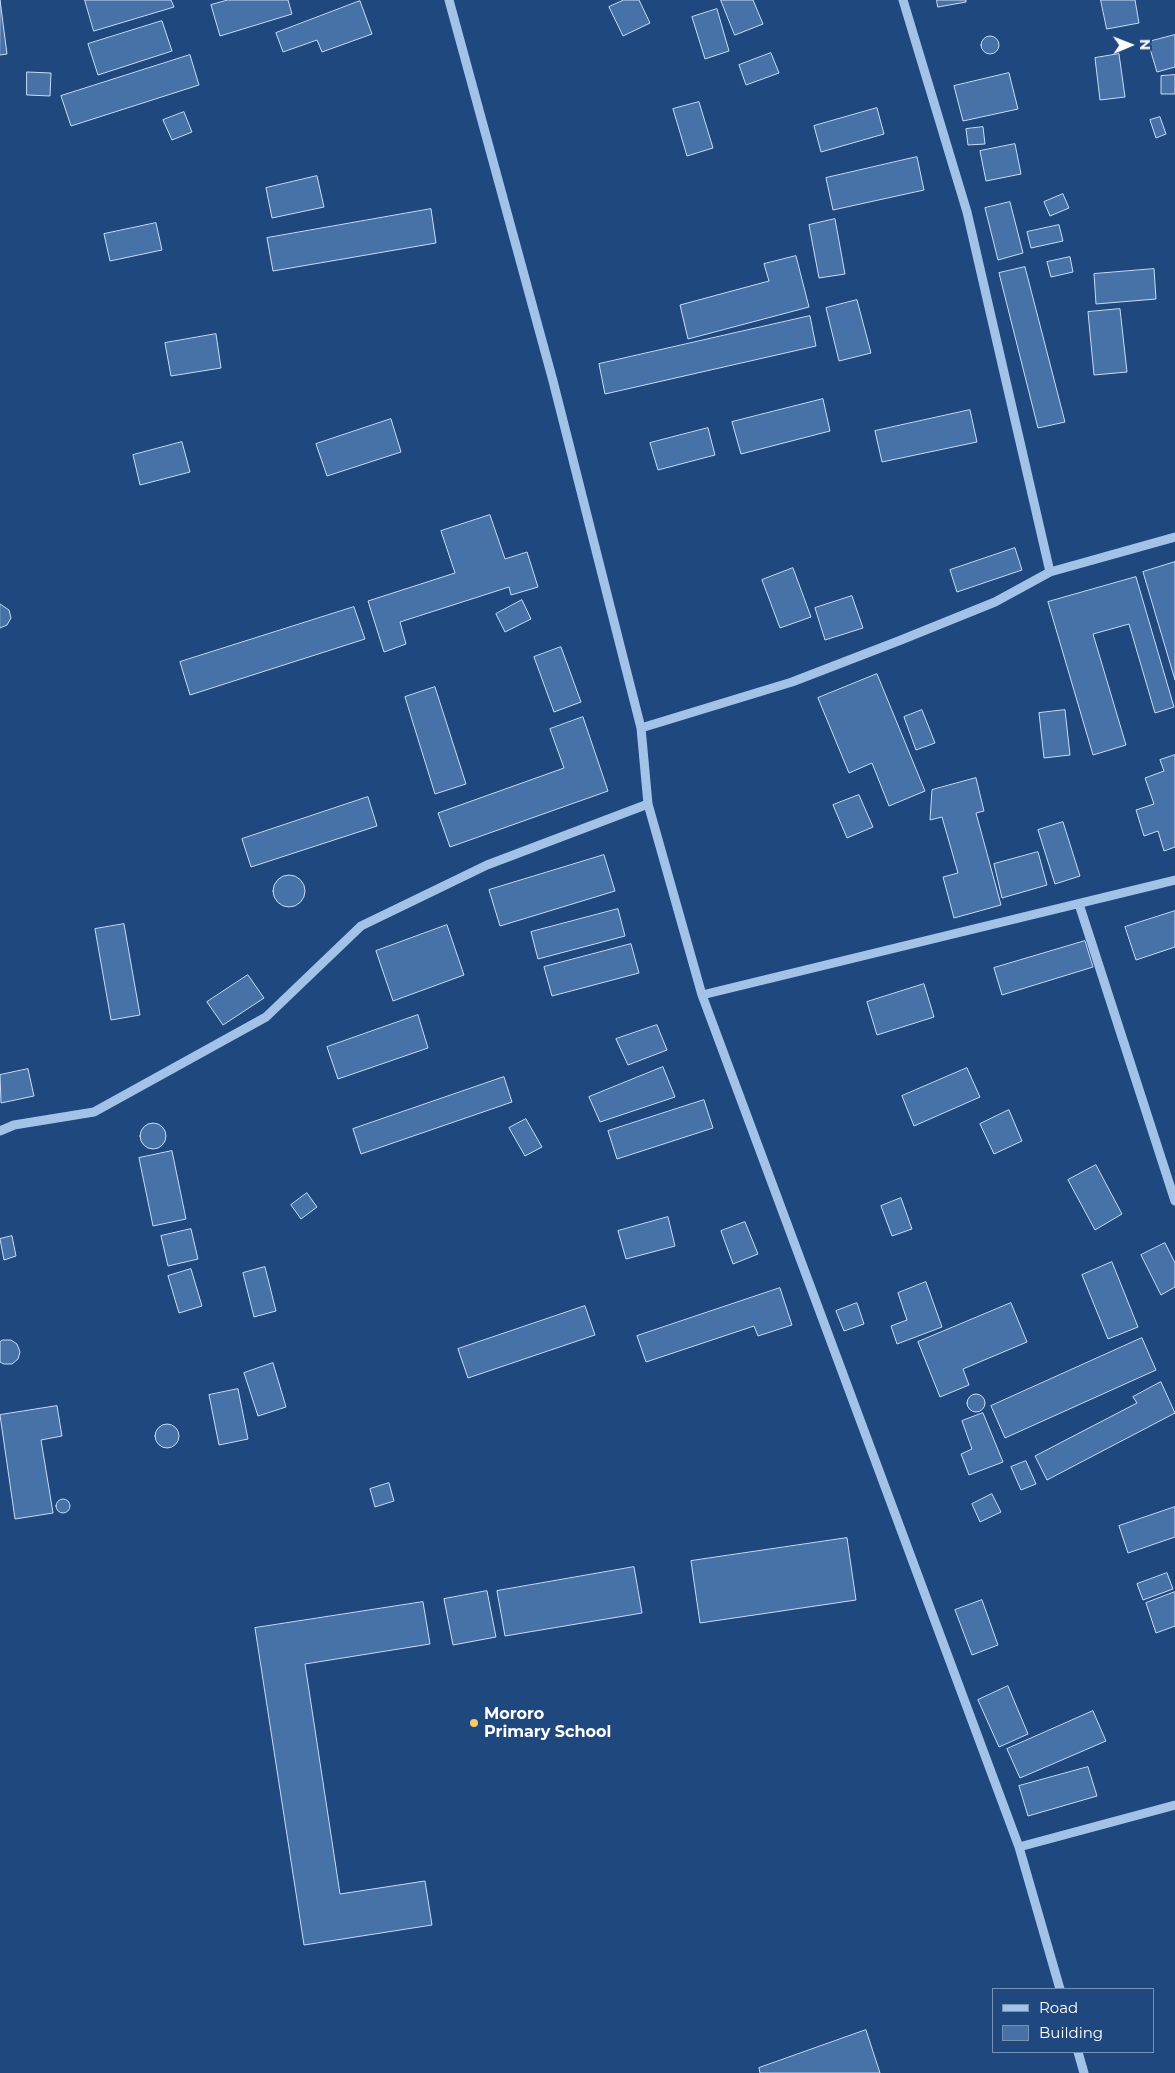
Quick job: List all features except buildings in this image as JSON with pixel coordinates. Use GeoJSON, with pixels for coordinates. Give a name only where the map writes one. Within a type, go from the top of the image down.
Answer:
{"type":"FeatureCollection","features":[{"type":"Feature","properties":{"kind":"street"},"geometry":{"type":"LineString","coordinates":[[449,0],[550,372],[641,728],[648,804],[702,995],[1019,1847],[1060,1988]]}},
{"type":"Feature","properties":{"kind":"street"},"geometry":{"type":"LineString","coordinates":[[903,0],[967,212],[1050,572]]}},
{"type":"Feature","properties":{"kind":"street"},"geometry":{"type":"LineString","coordinates":[[641,728],[792,682],[995,602],[1050,572],[1175,537]]}},
{"type":"Feature","properties":{"kind":"street"},"geometry":{"type":"LineString","coordinates":[[0,1131],[14,1125],[94,1112],[266,1017],[361,926],[487,865],[648,804]]}},
{"type":"Feature","properties":{"kind":"street"},"geometry":{"type":"LineString","coordinates":[[702,995],[1175,880]]}},
{"type":"Feature","properties":{"kind":"street"},"geometry":{"type":"LineString","coordinates":[[1079,904],[1175,1201]]}},
{"type":"Feature","properties":{"kind":"street"},"geometry":{"type":"LineString","coordinates":[[1019,1847],[1175,1805]]}},
{"type":"Feature","properties":{"kind":"street"},"geometry":{"type":"LineString","coordinates":[[1078,2053],[1084,2073]]}},
{"type":"Feature","properties":{"kind":"place","name":"Mororo Primary School"},"geometry":{"type":"Point","coordinates":[474,1723]}}]}
